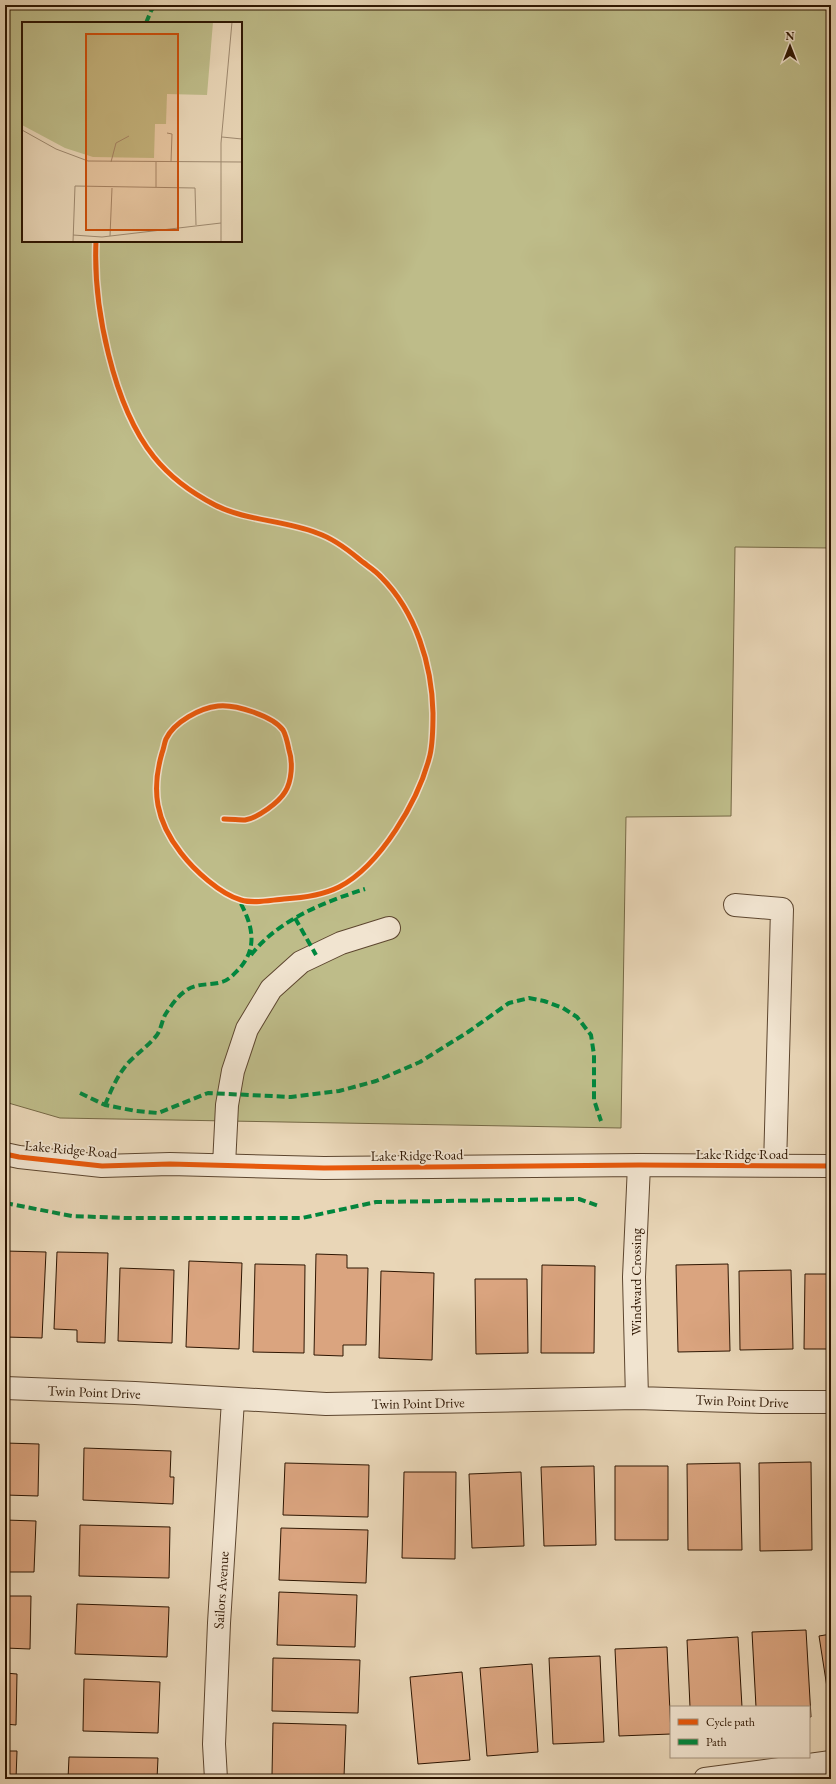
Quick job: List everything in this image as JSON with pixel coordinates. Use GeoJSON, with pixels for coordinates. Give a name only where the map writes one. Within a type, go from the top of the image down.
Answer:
{"type":"FeatureCollection","features":[{"type":"Feature","properties":{"kind":"street"},"geometry":{"type":"LineString","coordinates":[[736,905],[782,909],[775,1166]]}},
{"type":"Feature","properties":{"kind":"street"},"geometry":{"type":"LineString","coordinates":[[224,1165],[227,1105],[233,1071],[247,1029],[271,989],[301,962],[341,943],[389,928]]}},
{"type":"Feature","properties":{"kind":"street","name":"Lake Ridge Road"},"geometry":{"type":"LineString","coordinates":[[5,1154],[102,1166],[170,1164],[324,1168],[639,1165],[831,1166]]}},
{"type":"Feature","properties":{"kind":"street","name":"Windward Crossing"},"geometry":{"type":"LineString","coordinates":[[637,1398],[634,1277],[639,1165]]}},
{"type":"Feature","properties":{"kind":"street","name":"Twin Point Drive"},"geometry":{"type":"LineString","coordinates":[[5,1388],[326,1404],[637,1398],[762,1402],[831,1402]]}},
{"type":"Feature","properties":{"kind":"street","name":"Sailors Avenue"},"geometry":{"type":"LineString","coordinates":[[216,1779],[214,1744],[219,1623],[234,1400]]}},
{"type":"Feature","properties":{"kind":"street"},"geometry":{"type":"LineString","coordinates":[[705,1779],[831,1762]]}},
{"type":"Feature","properties":{"kind":"shaded area"},"geometry":{"type":"Polygon","coordinates":[[[5,5],[831,5],[831,548],[735,547],[731,816],[626,817],[621,1128],[60,1118],[5,1102],[5,5]]]}},
{"type":"Feature","properties":{"kind":"building"},"geometry":{"type":"Polygon","coordinates":[[[5,1251],[46,1252],[42,1338],[5,1337],[5,1251]]]}},
{"type":"Feature","properties":{"kind":"building"},"geometry":{"type":"Polygon","coordinates":[[[57,1252],[108,1253],[105,1343],[77,1342],[77,1330],[54,1329],[57,1252]]]}},
{"type":"Feature","properties":{"kind":"building"},"geometry":{"type":"Polygon","coordinates":[[[316,1254],[347,1255],[347,1268],[368,1268],[366,1345],[343,1345],[343,1356],[314,1355],[316,1254]]]}},
{"type":"Feature","properties":{"kind":"building"},"geometry":{"type":"Polygon","coordinates":[[[189,1261],[242,1263],[239,1349],[186,1347],[189,1261]]]}},
{"type":"Feature","properties":{"kind":"building"},"geometry":{"type":"Polygon","coordinates":[[[255,1264],[305,1265],[304,1353],[253,1352],[255,1264]]]}},
{"type":"Feature","properties":{"kind":"building"},"geometry":{"type":"Polygon","coordinates":[[[728,1264],[730,1351],[678,1352],[676,1265],[728,1264]]]}},
{"type":"Feature","properties":{"kind":"building"},"geometry":{"type":"Polygon","coordinates":[[[542,1265],[595,1266],[594,1353],[541,1353],[542,1265]]]}},
{"type":"Feature","properties":{"kind":"building"},"geometry":{"type":"Polygon","coordinates":[[[120,1268],[174,1270],[172,1343],[118,1341],[120,1268]]]}},
{"type":"Feature","properties":{"kind":"building"},"geometry":{"type":"Polygon","coordinates":[[[791,1270],[793,1349],[740,1350],[739,1271],[791,1270]]]}},
{"type":"Feature","properties":{"kind":"building"},"geometry":{"type":"Polygon","coordinates":[[[381,1271],[434,1273],[432,1360],[379,1358],[381,1271]]]}},
{"type":"Feature","properties":{"kind":"building"},"geometry":{"type":"Polygon","coordinates":[[[805,1274],[831,1274],[831,1349],[804,1349],[805,1274]]]}},
{"type":"Feature","properties":{"kind":"building"},"geometry":{"type":"Polygon","coordinates":[[[475,1279],[527,1279],[528,1353],[476,1354],[475,1279]]]}},
{"type":"Feature","properties":{"kind":"building"},"geometry":{"type":"Polygon","coordinates":[[[5,1443],[39,1444],[38,1496],[5,1495],[5,1443]]]}},
{"type":"Feature","properties":{"kind":"building"},"geometry":{"type":"Polygon","coordinates":[[[84,1448],[171,1451],[170,1477],[174,1477],[173,1504],[83,1500],[84,1448]]]}},
{"type":"Feature","properties":{"kind":"building"},"geometry":{"type":"Polygon","coordinates":[[[811,1462],[812,1550],[760,1551],[759,1463],[811,1462]]]}},
{"type":"Feature","properties":{"kind":"building"},"geometry":{"type":"Polygon","coordinates":[[[285,1463],[369,1465],[368,1517],[283,1515],[285,1463]]]}},
{"type":"Feature","properties":{"kind":"building"},"geometry":{"type":"Polygon","coordinates":[[[740,1463],[742,1550],[688,1550],[687,1464],[740,1463]]]}},
{"type":"Feature","properties":{"kind":"building"},"geometry":{"type":"Polygon","coordinates":[[[828,1464],[831,1464],[831,1550],[830,1550],[828,1464]]]}},
{"type":"Feature","properties":{"kind":"building"},"geometry":{"type":"Polygon","coordinates":[[[594,1466],[596,1545],[544,1546],[541,1467],[594,1466]]]}},
{"type":"Feature","properties":{"kind":"building"},"geometry":{"type":"Polygon","coordinates":[[[615,1466],[668,1466],[668,1540],[615,1540],[615,1466]]]}},
{"type":"Feature","properties":{"kind":"building"},"geometry":{"type":"Polygon","coordinates":[[[404,1472],[456,1472],[455,1559],[402,1558],[404,1472]]]}},
{"type":"Feature","properties":{"kind":"building"},"geometry":{"type":"Polygon","coordinates":[[[521,1472],[524,1546],[472,1548],[469,1474],[521,1472]]]}},
{"type":"Feature","properties":{"kind":"building"},"geometry":{"type":"Polygon","coordinates":[[[5,1520],[36,1521],[34,1572],[5,1572],[5,1520]]]}},
{"type":"Feature","properties":{"kind":"building"},"geometry":{"type":"Polygon","coordinates":[[[80,1525],[170,1527],[169,1578],[79,1576],[80,1525]]]}},
{"type":"Feature","properties":{"kind":"building"},"geometry":{"type":"Polygon","coordinates":[[[281,1528],[368,1530],[366,1583],[279,1580],[281,1528]]]}},
{"type":"Feature","properties":{"kind":"building"},"geometry":{"type":"Polygon","coordinates":[[[279,1592],[357,1595],[355,1647],[277,1645],[279,1592]]]}},
{"type":"Feature","properties":{"kind":"building"},"geometry":{"type":"Polygon","coordinates":[[[5,1596],[31,1596],[30,1649],[5,1648],[5,1596]]]}},
{"type":"Feature","properties":{"kind":"building"},"geometry":{"type":"Polygon","coordinates":[[[77,1604],[169,1607],[167,1657],[75,1654],[77,1604]]]}},
{"type":"Feature","properties":{"kind":"building"},"geometry":{"type":"Polygon","coordinates":[[[806,1630],[811,1717],[810,1706],[756,1706],[752,1632],[806,1630]]]}},
{"type":"Feature","properties":{"kind":"building"},"geometry":{"type":"Polygon","coordinates":[[[831,1634],[831,1713],[819,1636],[831,1634]]]}},
{"type":"Feature","properties":{"kind":"building"},"geometry":{"type":"Polygon","coordinates":[[[738,1637],[742,1706],[690,1706],[687,1640],[738,1637]]]}},
{"type":"Feature","properties":{"kind":"building"},"geometry":{"type":"Polygon","coordinates":[[[667,1647],[670,1734],[619,1736],[615,1649],[667,1647]]]}},
{"type":"Feature","properties":{"kind":"building"},"geometry":{"type":"Polygon","coordinates":[[[600,1656],[604,1742],[553,1744],[549,1658],[600,1656]]]}},
{"type":"Feature","properties":{"kind":"building"},"geometry":{"type":"Polygon","coordinates":[[[273,1658],[360,1660],[358,1713],[272,1711],[273,1658]]]}},
{"type":"Feature","properties":{"kind":"building"},"geometry":{"type":"Polygon","coordinates":[[[532,1664],[538,1752],[487,1756],[480,1668],[532,1664]]]}},
{"type":"Feature","properties":{"kind":"building"},"geometry":{"type":"Polygon","coordinates":[[[462,1672],[470,1760],[418,1764],[410,1677],[462,1672]]]}},
{"type":"Feature","properties":{"kind":"building"},"geometry":{"type":"Polygon","coordinates":[[[5,1673],[17,1674],[16,1725],[5,1724],[5,1673]]]}},
{"type":"Feature","properties":{"kind":"building"},"geometry":{"type":"Polygon","coordinates":[[[84,1679],[160,1682],[158,1733],[83,1731],[84,1679]]]}},
{"type":"Feature","properties":{"kind":"building"},"geometry":{"type":"Polygon","coordinates":[[[273,1723],[346,1725],[344,1777],[272,1775],[273,1723]]]}},
{"type":"Feature","properties":{"kind":"building"},"geometry":{"type":"Polygon","coordinates":[[[5,1751],[17,1751],[16,1779],[5,1779],[5,1751]]]}},
{"type":"Feature","properties":{"kind":"building"},"geometry":{"type":"Polygon","coordinates":[[[69,1757],[158,1758],[157,1779],[68,1779],[69,1757]]]}},
{"type":"Feature","properties":{"kind":"marked path"},"geometry":{"type":"LineString","coordinates":[[146,22],[155,5]]}},
{"type":"Feature","properties":{"kind":"marked path"},"geometry":{"type":"LineString","coordinates":[[251,955],[274,932],[288,922],[318,906],[365,889]]}},
{"type":"Feature","properties":{"kind":"marked path"},"geometry":{"type":"LineString","coordinates":[[105,1105],[121,1072],[129,1062],[157,1035],[165,1015],[179,997],[193,987],[227,980],[245,961],[251,944],[251,935],[244,909],[239,900]]}},
{"type":"Feature","properties":{"kind":"marked path"},"geometry":{"type":"LineString","coordinates":[[295,918],[316,955]]}},
{"type":"Feature","properties":{"kind":"marked path"},"geometry":{"type":"LineString","coordinates":[[80,1093],[105,1105],[136,1111],[158,1113],[208,1093],[291,1097],[339,1091],[376,1081],[420,1062],[468,1032],[509,1003],[529,998],[544,1001],[563,1008],[577,1017],[591,1035],[594,1055],[594,1100],[601,1121]]}},
{"type":"Feature","properties":{"kind":"marked path"},"geometry":{"type":"LineString","coordinates":[[5,1203],[72,1216],[125,1218],[302,1218],[376,1202],[579,1199],[599,1206]]}},
{"type":"Feature","properties":{"kind":"cycle path"},"geometry":{"type":"LineString","coordinates":[[96,242],[98,295],[108,354],[127,411],[140,436],[154,457],[182,484],[215,505],[239,514],[292,525],[323,535],[349,551],[376,572],[404,606],[413,623],[420,640],[429,676],[432,695],[433,734],[430,755],[425,773],[417,792],[396,830],[369,864],[354,877],[333,890],[312,896],[251,902],[233,897],[216,887],[200,874],[181,853],[166,829],[158,805],[157,780],[162,753],[166,739],[175,727],[196,713],[218,706],[234,707],[253,712],[271,720],[278,725],[283,730],[285,735],[291,760],[291,771],[287,788],[282,796],[273,805],[250,819],[224,819]]}},
{"type":"Feature","properties":{"kind":"cycle path"},"geometry":{"type":"LineString","coordinates":[[5,1154],[19,1157],[102,1166],[170,1164],[324,1168],[639,1165],[831,1166]]}}]}
